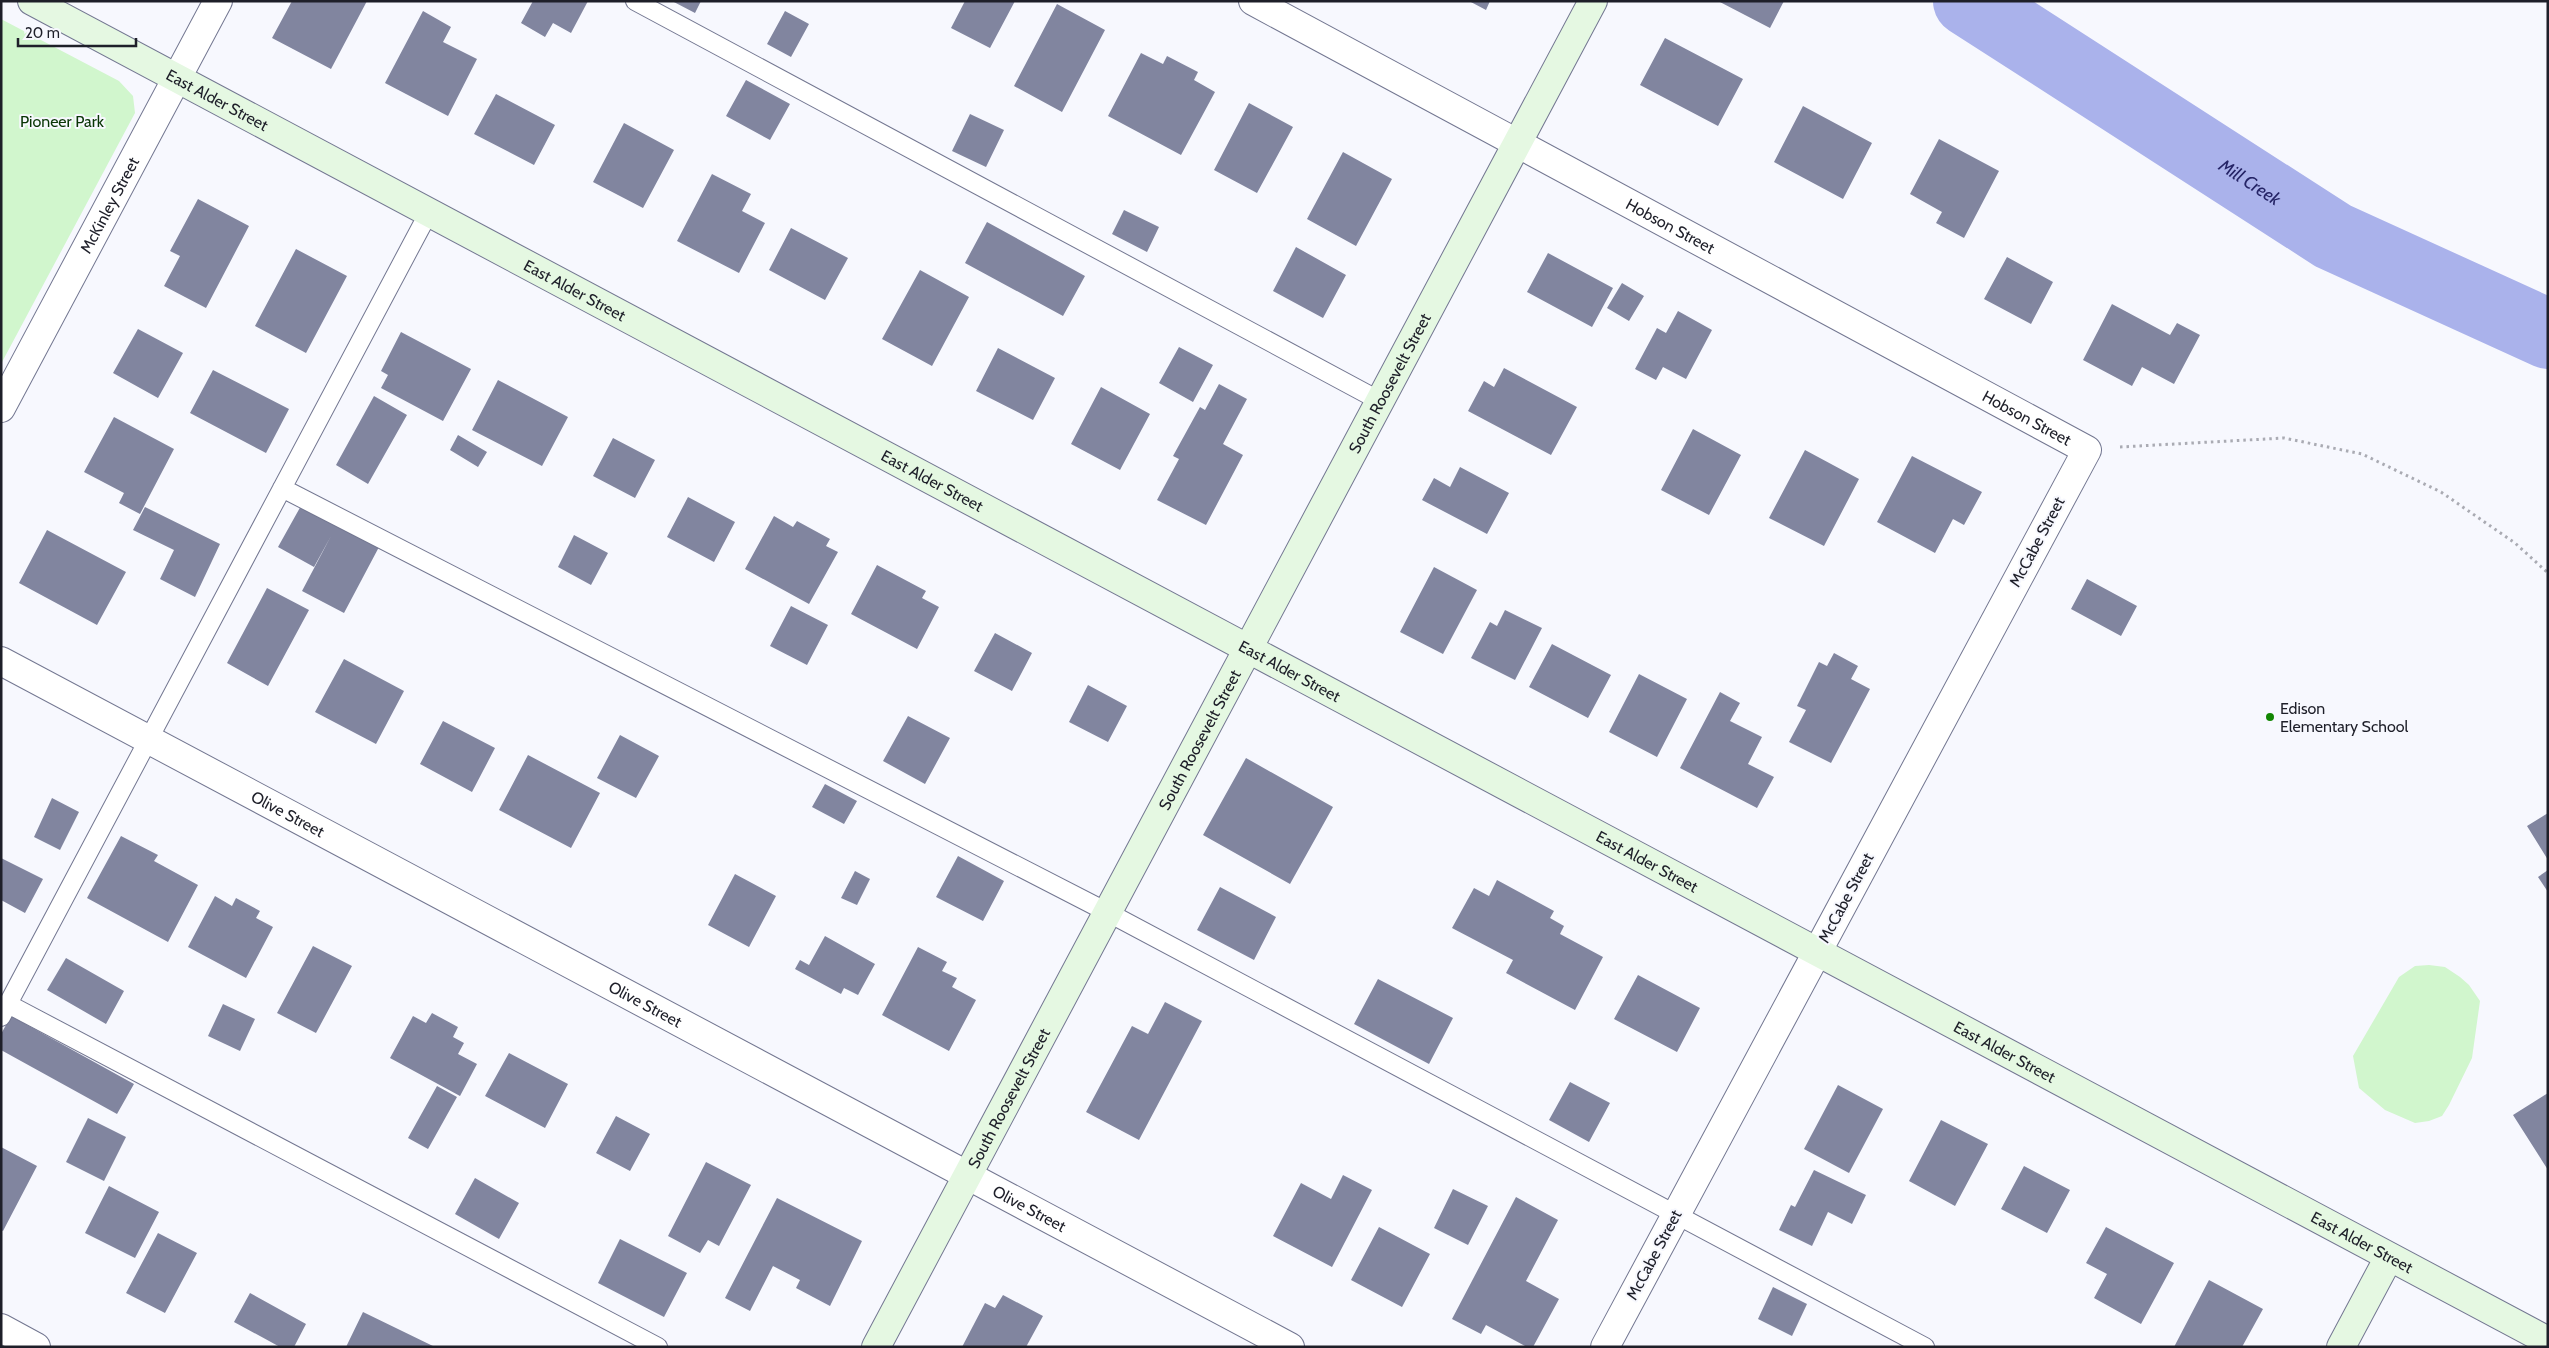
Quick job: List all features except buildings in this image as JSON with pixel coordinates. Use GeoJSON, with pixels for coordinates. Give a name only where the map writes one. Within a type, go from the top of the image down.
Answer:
{"type":"FeatureCollection","features":[{"type":"Feature","properties":{"kind":"main road","name":"East Alder Street"},"geometry":{"type":"LineString","coordinates":[[32,1],[2548,1341]]}},
{"type":"Feature","properties":{"kind":"main road","name":"South Roosevelt Street"},"geometry":{"type":"LineString","coordinates":[[876,1347],[1517,142],[1594,1]]}},
{"type":"Feature","properties":{"kind":"main road"},"geometry":{"type":"LineString","coordinates":[[2341,1347],[2389,1257]]}},
{"type":"Feature","properties":{"kind":"street","name":"McKinley Street"},"geometry":{"type":"LineString","coordinates":[[1,408],[218,1]]}},
{"type":"Feature","properties":{"kind":"street","name":"Hobson Street"},"geometry":{"type":"LineString","coordinates":[[1253,1],[2087,450]]}},
{"type":"Feature","properties":{"kind":"street","name":"McCabe Street"},"geometry":{"type":"LineString","coordinates":[[1605,1347],[2087,450]]}},
{"type":"Feature","properties":{"kind":"street","name":"Olive Street"},"geometry":{"type":"LineString","coordinates":[[1,661],[1290,1347]]}},
{"type":"Feature","properties":{"kind":"street"},"geometry":{"type":"LineString","coordinates":[[1,1328],[36,1347]]}},
{"type":"Feature","properties":{"kind":"lane"},"geometry":{"type":"LineString","coordinates":[[635,1],[1380,401]]}},
{"type":"Feature","properties":{"kind":"lane"},"geometry":{"type":"LineString","coordinates":[[429,212],[5,1010],[658,1347]]}},
{"type":"Feature","properties":{"kind":"lane"},"geometry":{"type":"LineString","coordinates":[[282,488],[1107,912],[1925,1347]]}},
{"type":"Feature","properties":{"kind":"path"},"geometry":{"type":"LineString","coordinates":[[2087,450],[2186,442],[2284,438],[2362,454],[2440,492],[2515,543],[2548,573]]}},
{"type":"Feature","properties":{"kind":"green space","name":"Pioneer Park"},"geometry":{"type":"Polygon","coordinates":[[[1,19],[119,81],[133,96],[135,113],[1,364],[1,19]]]}},
{"type":"Feature","properties":{"kind":"green space"},"geometry":{"type":"Polygon","coordinates":[[[2415,966],[2445,967],[2460,977],[2469,985],[2480,1001],[2472,1058],[2449,1105],[2442,1116],[2429,1121],[2415,1123],[2385,1110],[2359,1088],[2353,1056],[2399,977],[2415,966]]]}},
{"type":"Feature","properties":{"kind":"waterway","name":"Mill Creek"},"geometry":{"type":"LineString","coordinates":[[1968,1],[2333,236],[2548,334]]}},
{"type":"Feature","properties":{"kind":"place","name":"Edison Elementary School"},"geometry":{"type":"Point","coordinates":[2270,717]}}]}
